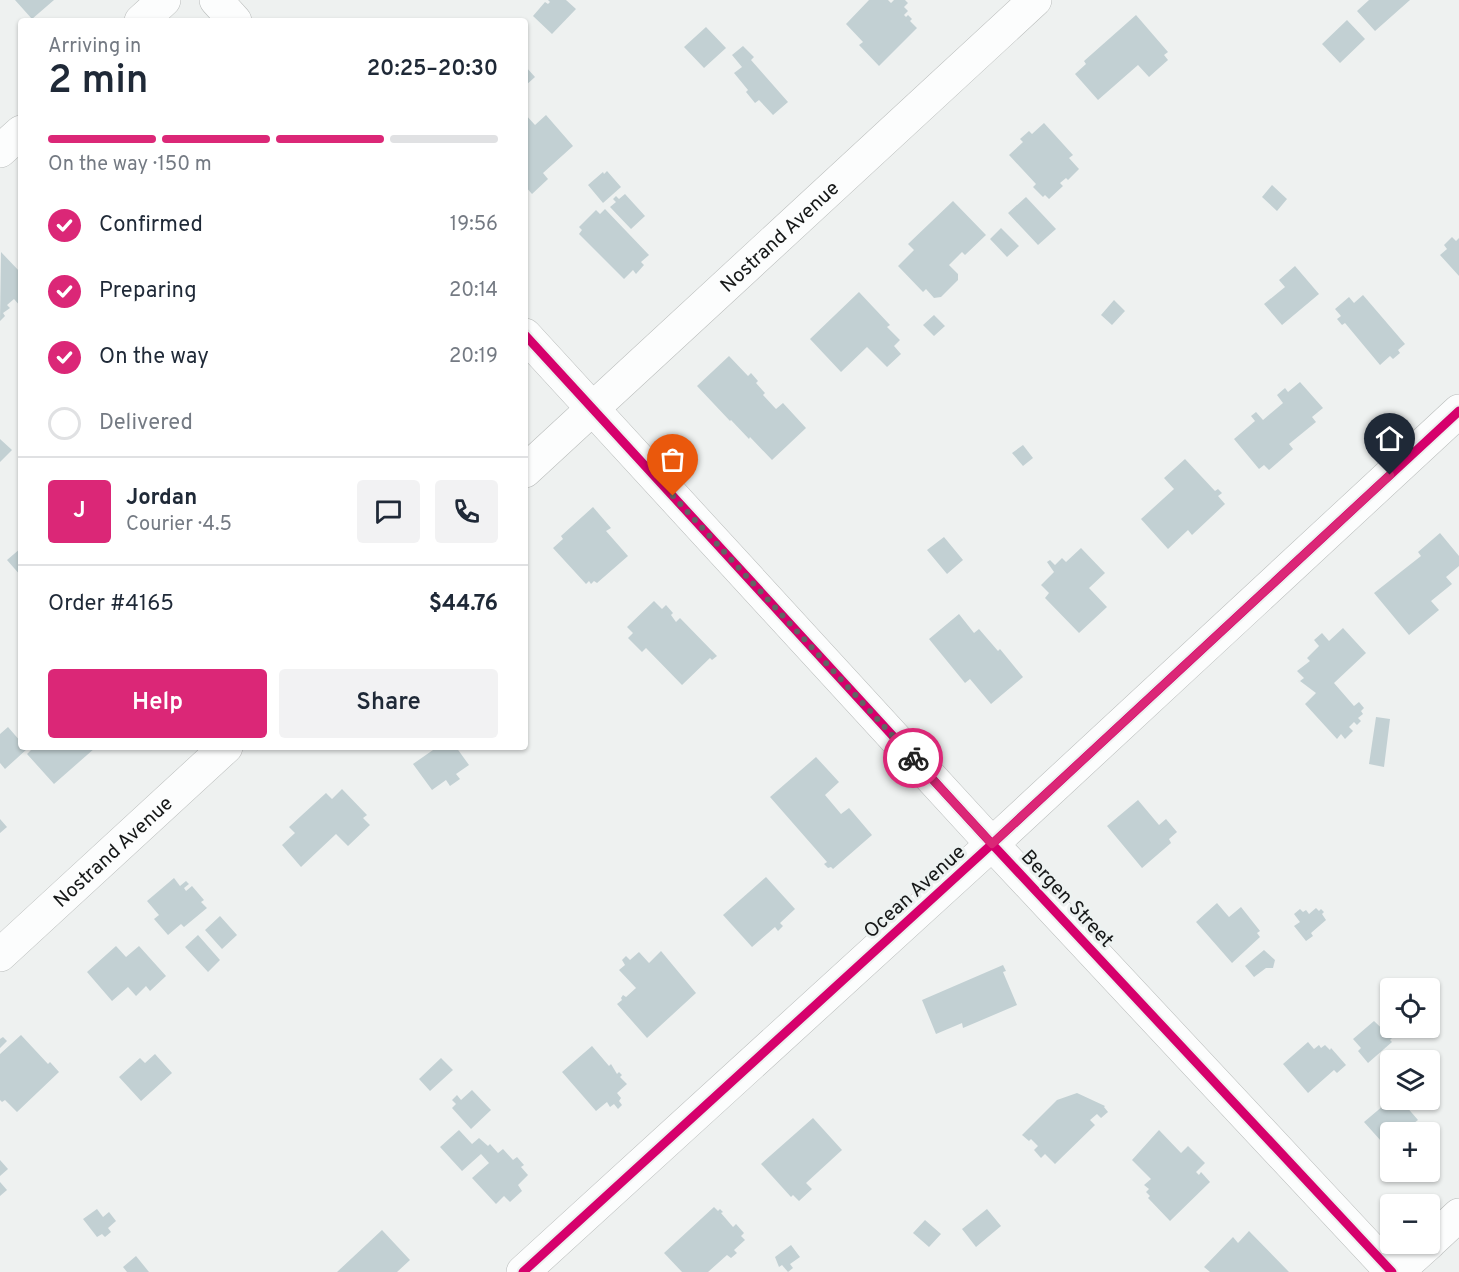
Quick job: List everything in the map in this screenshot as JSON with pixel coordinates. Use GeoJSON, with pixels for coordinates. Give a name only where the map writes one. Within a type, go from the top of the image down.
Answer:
{"type":"FeatureCollection","features":[{"type":"Feature","properties":{"kind":"street"},"geometry":{"type":"LineString","coordinates":[[144,18],[164,0]]}},
{"type":"Feature","properties":{"kind":"street"},"geometry":{"type":"LineString","coordinates":[[216,0],[232,18]]}},
{"type":"Feature","properties":{"kind":"street","name":"Nostrand Avenue"},"geometry":{"type":"LineString","coordinates":[[528,468],[1035,0]]}},
{"type":"Feature","properties":{"kind":"street"},"geometry":{"type":"LineString","coordinates":[[0,151],[18,135]]}},
{"type":"Feature","properties":{"kind":"street","name":"Bergen Street"},"geometry":{"type":"LineString","coordinates":[[528,338],[992,844],[1392,1272]]}},
{"type":"Feature","properties":{"kind":"street","name":"Ocean Avenue"},"geometry":{"type":"LineString","coordinates":[[523,1272],[992,844],[1459,411]]}},
{"type":"Feature","properties":{"kind":"street","name":"Nostrand Avenue"},"geometry":{"type":"LineString","coordinates":[[0,955],[223,750]]}},
{"type":"Feature","properties":{"kind":"street"},"geometry":{"type":"LineString","coordinates":[[1440,1233],[1459,1215]]}},
{"type":"Feature","properties":{"kind":"street"},"geometry":{"type":"LineString","coordinates":[[1397,1272],[1417,1254]]}},
{"type":"Feature","properties":{"kind":"building"},"geometry":{"type":"Polygon","coordinates":[[[15,0],[54,0],[33,18],[15,0]]]}},
{"type":"Feature","properties":{"kind":"building"},"geometry":{"type":"Polygon","coordinates":[[[548,0],[566,0],[576,9],[552,34],[533,16],[545,2],[548,4],[550,2],[548,0]]]}},
{"type":"Feature","properties":{"kind":"building"},"geometry":{"type":"Polygon","coordinates":[[[869,0],[888,0],[891,3],[894,0],[905,0],[908,3],[904,7],[908,11],[904,15],[912,19],[910,21],[917,28],[879,66],[859,45],[863,42],[846,24],[869,0]]]}},
{"type":"Feature","properties":{"kind":"building"},"geometry":{"type":"Polygon","coordinates":[[[1369,0],[1410,0],[1375,31],[1357,11],[1369,0]]]}},
{"type":"Feature","properties":{"kind":"building"},"geometry":{"type":"Polygon","coordinates":[[[1136,15],[1168,52],[1164,55],[1168,60],[1149,77],[1138,65],[1098,100],[1075,74],[1086,64],[1084,61],[1136,15]]]}},
{"type":"Feature","properties":{"kind":"building"},"geometry":{"type":"Polygon","coordinates":[[[1347,20],[1365,39],[1340,63],[1322,44],[1347,20]]]}},
{"type":"Feature","properties":{"kind":"building"},"geometry":{"type":"Polygon","coordinates":[[[706,27],[726,48],[704,68],[684,47],[706,27]]]}},
{"type":"Feature","properties":{"kind":"building"},"geometry":{"type":"Polygon","coordinates":[[[743,46],[754,57],[751,60],[788,102],[773,115],[759,100],[755,103],[734,73],[742,67],[732,55],[743,46]]]}},
{"type":"Feature","properties":{"kind":"building"},"geometry":{"type":"Polygon","coordinates":[[[528,69],[535,77],[528,83],[528,69]]]}},
{"type":"Feature","properties":{"kind":"building"},"geometry":{"type":"Polygon","coordinates":[[[546,115],[573,146],[543,173],[548,179],[532,194],[528,189],[528,117],[535,125],[546,115]]]}},
{"type":"Feature","properties":{"kind":"building"},"geometry":{"type":"Polygon","coordinates":[[[1044,123],[1073,155],[1069,158],[1079,169],[1068,180],[1066,178],[1060,183],[1063,186],[1049,199],[1045,195],[1043,197],[1033,187],[1036,184],[1009,155],[1023,142],[1020,139],[1029,131],[1032,134],[1044,123]]]}},
{"type":"Feature","properties":{"kind":"building"},"geometry":{"type":"Polygon","coordinates":[[[607,171],[621,187],[603,203],[588,185],[607,171]]]}},
{"type":"Feature","properties":{"kind":"building"},"geometry":{"type":"Polygon","coordinates":[[[1272,185],[1287,199],[1277,211],[1262,197],[1272,185]]]}},
{"type":"Feature","properties":{"kind":"building"},"geometry":{"type":"Polygon","coordinates":[[[625,194],[645,216],[631,229],[610,207],[616,202],[613,199],[616,196],[619,199],[625,194]]]}},
{"type":"Feature","properties":{"kind":"building"},"geometry":{"type":"Polygon","coordinates":[[[1026,197],[1056,229],[1038,245],[1008,213],[1026,197]]]}},
{"type":"Feature","properties":{"kind":"building"},"geometry":{"type":"Polygon","coordinates":[[[953,201],[986,235],[965,255],[962,252],[949,265],[958,274],[958,280],[941,297],[934,298],[926,289],[923,292],[898,266],[914,250],[908,244],[953,201]]]}},
{"type":"Feature","properties":{"kind":"building"},"geometry":{"type":"Polygon","coordinates":[[[605,209],[649,255],[641,262],[644,265],[636,274],[633,270],[624,279],[579,234],[582,230],[579,227],[596,210],[600,214],[605,209]]]}},
{"type":"Feature","properties":{"kind":"building"},"geometry":{"type":"Polygon","coordinates":[[[1001,228],[1019,246],[1007,257],[990,239],[1001,228]]]}},
{"type":"Feature","properties":{"kind":"building"},"geometry":{"type":"Polygon","coordinates":[[[1452,237],[1456,241],[1459,238],[1459,276],[1440,255],[1447,249],[1444,245],[1452,237]]]}},
{"type":"Feature","properties":{"kind":"building"},"geometry":{"type":"Polygon","coordinates":[[[1,252],[18,270],[18,304],[14,299],[7,305],[10,308],[3,313],[5,316],[0,321],[1,252]]]}},
{"type":"Feature","properties":{"kind":"building"},"geometry":{"type":"Polygon","coordinates":[[[1295,266],[1319,294],[1282,325],[1264,304],[1285,287],[1279,280],[1295,266]]]}},
{"type":"Feature","properties":{"kind":"building"},"geometry":{"type":"Polygon","coordinates":[[[859,292],[890,325],[887,327],[900,340],[894,346],[901,354],[887,367],[867,347],[841,372],[810,339],[859,292]]]}},
{"type":"Feature","properties":{"kind":"building"},"geometry":{"type":"Polygon","coordinates":[[[1363,295],[1405,344],[1393,359],[1390,356],[1380,365],[1345,323],[1342,325],[1337,319],[1341,316],[1335,309],[1349,297],[1354,303],[1363,295]]]}},
{"type":"Feature","properties":{"kind":"building"},"geometry":{"type":"Polygon","coordinates":[[[1114,300],[1125,311],[1112,325],[1101,315],[1114,300]]]}},
{"type":"Feature","properties":{"kind":"building"},"geometry":{"type":"Polygon","coordinates":[[[934,315],[945,326],[934,336],[923,325],[934,315]]]}},
{"type":"Feature","properties":{"kind":"building"},"geometry":{"type":"Polygon","coordinates":[[[729,356],[748,376],[751,373],[765,393],[763,395],[776,409],[783,403],[806,428],[772,460],[697,386],[729,356]]]}},
{"type":"Feature","properties":{"kind":"building"},"geometry":{"type":"Polygon","coordinates":[[[1300,382],[1323,408],[1312,417],[1316,422],[1289,444],[1293,449],[1269,470],[1264,465],[1259,469],[1234,439],[1255,421],[1251,416],[1256,412],[1263,420],[1283,403],[1277,395],[1285,388],[1288,392],[1300,382]]]}},
{"type":"Feature","properties":{"kind":"building"},"geometry":{"type":"Polygon","coordinates":[[[0,439],[12,450],[0,462],[0,439]]]}},
{"type":"Feature","properties":{"kind":"building"},"geometry":{"type":"Polygon","coordinates":[[[1023,445],[1033,458],[1023,466],[1012,453],[1023,445]]]}},
{"type":"Feature","properties":{"kind":"building"},"geometry":{"type":"Polygon","coordinates":[[[1185,459],[1215,491],[1218,489],[1222,493],[1218,496],[1225,504],[1192,535],[1188,530],[1168,549],[1141,519],[1174,489],[1164,478],[1185,459]]]}},
{"type":"Feature","properties":{"kind":"building"},"geometry":{"type":"Polygon","coordinates":[[[593,507],[611,528],[606,531],[628,556],[597,583],[594,581],[591,584],[589,581],[586,584],[553,548],[563,539],[561,536],[593,507]]]}},
{"type":"Feature","properties":{"kind":"building"},"geometry":{"type":"Polygon","coordinates":[[[1440,533],[1459,556],[1459,566],[1446,577],[1452,584],[1431,601],[1439,610],[1409,635],[1374,593],[1421,556],[1418,552],[1440,533]]]}},
{"type":"Feature","properties":{"kind":"building"},"geometry":{"type":"Polygon","coordinates":[[[944,537],[963,560],[947,574],[927,550],[944,537]]]}},
{"type":"Feature","properties":{"kind":"building"},"geometry":{"type":"Polygon","coordinates":[[[1081,548],[1105,573],[1089,588],[1107,607],[1079,633],[1045,598],[1049,593],[1041,585],[1054,572],[1047,562],[1050,560],[1055,565],[1062,558],[1066,562],[1081,548]]]}},
{"type":"Feature","properties":{"kind":"building"},"geometry":{"type":"Polygon","coordinates":[[[18,551],[18,573],[7,560],[18,551]]]}},
{"type":"Feature","properties":{"kind":"building"},"geometry":{"type":"Polygon","coordinates":[[[654,601],[662,609],[666,605],[673,613],[671,615],[676,622],[680,618],[717,656],[712,660],[710,658],[682,685],[646,648],[642,652],[628,638],[633,633],[627,627],[654,601]]]}},
{"type":"Feature","properties":{"kind":"building"},"geometry":{"type":"Polygon","coordinates":[[[959,614],[974,633],[979,629],[998,651],[1000,649],[1023,677],[991,704],[970,679],[965,683],[929,639],[959,614]]]}},
{"type":"Feature","properties":{"kind":"building"},"geometry":{"type":"Polygon","coordinates":[[[1343,628],[1366,653],[1334,683],[1354,706],[1359,702],[1364,708],[1361,711],[1363,714],[1358,718],[1361,721],[1357,725],[1354,722],[1349,727],[1353,731],[1345,739],[1341,734],[1337,739],[1305,704],[1316,693],[1300,681],[1304,678],[1297,671],[1310,661],[1307,658],[1319,646],[1314,640],[1322,633],[1329,641],[1343,628]]]}},
{"type":"Feature","properties":{"kind":"building"},"geometry":{"type":"Polygon","coordinates":[[[1376,717],[1390,719],[1384,767],[1369,764],[1376,717]]]}},
{"type":"Feature","properties":{"kind":"building"},"geometry":{"type":"Polygon","coordinates":[[[8,727],[18,739],[18,750],[26,750],[5,769],[0,763],[0,734],[8,727]]]}},
{"type":"Feature","properties":{"kind":"building"},"geometry":{"type":"Polygon","coordinates":[[[31,750],[93,750],[54,784],[27,754],[31,750]]]}},
{"type":"Feature","properties":{"kind":"building"},"geometry":{"type":"Polygon","coordinates":[[[433,750],[458,750],[469,765],[456,774],[460,779],[450,786],[446,780],[432,790],[413,764],[433,750]]]}},
{"type":"Feature","properties":{"kind":"building"},"geometry":{"type":"Polygon","coordinates":[[[816,757],[839,782],[825,795],[841,814],[849,808],[872,835],[833,869],[824,864],[827,862],[770,797],[816,757]]]}},
{"type":"Feature","properties":{"kind":"building"},"geometry":{"type":"Polygon","coordinates":[[[342,789],[367,815],[363,818],[370,825],[348,846],[336,834],[301,867],[282,845],[295,833],[289,827],[326,793],[332,799],[342,789]]]}},
{"type":"Feature","properties":{"kind":"building"},"geometry":{"type":"Polygon","coordinates":[[[1138,800],[1159,825],[1166,819],[1177,832],[1169,839],[1171,843],[1142,868],[1107,826],[1138,800]]]}},
{"type":"Feature","properties":{"kind":"building"},"geometry":{"type":"Polygon","coordinates":[[[0,819],[7,827],[0,833],[0,819]]]}},
{"type":"Feature","properties":{"kind":"building"},"geometry":{"type":"Polygon","coordinates":[[[766,877],[795,909],[780,923],[783,926],[778,931],[775,927],[752,947],[723,915],[766,877]]]}},
{"type":"Feature","properties":{"kind":"building"},"geometry":{"type":"Polygon","coordinates":[[[174,878],[180,886],[186,881],[189,884],[184,888],[186,891],[192,886],[204,900],[201,902],[207,908],[184,927],[181,924],[168,935],[154,919],[159,915],[147,901],[174,878]]]}},
{"type":"Feature","properties":{"kind":"building"},"geometry":{"type":"Polygon","coordinates":[[[1217,903],[1229,917],[1241,907],[1260,931],[1257,933],[1260,937],[1232,963],[1196,922],[1217,903]]]}},
{"type":"Feature","properties":{"kind":"building"},"geometry":{"type":"Polygon","coordinates":[[[1316,908],[1324,912],[1322,914],[1326,920],[1311,933],[1313,936],[1306,941],[1294,926],[1300,922],[1294,914],[1300,909],[1303,912],[1306,910],[1309,914],[1316,908]]]}},
{"type":"Feature","properties":{"kind":"building"},"geometry":{"type":"Polygon","coordinates":[[[220,916],[237,935],[222,949],[205,930],[220,916]]]}},
{"type":"Feature","properties":{"kind":"building"},"geometry":{"type":"Polygon","coordinates":[[[198,935],[220,960],[208,972],[185,947],[198,935]]]}},
{"type":"Feature","properties":{"kind":"building"},"geometry":{"type":"Polygon","coordinates":[[[116,946],[126,957],[139,946],[166,976],[150,991],[146,986],[136,996],[128,987],[112,1001],[87,972],[116,946]]]}},
{"type":"Feature","properties":{"kind":"building"},"geometry":{"type":"Polygon","coordinates":[[[1264,950],[1275,960],[1273,968],[1266,968],[1254,977],[1245,966],[1264,950]]]}},
{"type":"Feature","properties":{"kind":"building"},"geometry":{"type":"Polygon","coordinates":[[[661,951],[696,993],[647,1038],[617,1004],[622,1000],[623,995],[626,997],[636,988],[619,970],[625,965],[622,960],[626,956],[630,960],[639,952],[649,963],[661,951]]]}},
{"type":"Feature","properties":{"kind":"building"},"geometry":{"type":"Polygon","coordinates":[[[1003,965],[1006,971],[1003,972],[1017,1005],[963,1028],[962,1023],[936,1034],[922,1000],[1003,965]]]}},
{"type":"Feature","properties":{"kind":"building"},"geometry":{"type":"Polygon","coordinates":[[[1374,1021],[1380,1027],[1380,1038],[1392,1038],[1390,1040],[1392,1042],[1380,1050],[1368,1063],[1358,1051],[1361,1048],[1353,1039],[1374,1021]]]}},
{"type":"Feature","properties":{"kind":"building"},"geometry":{"type":"Polygon","coordinates":[[[21,1035],[48,1064],[50,1062],[59,1072],[17,1112],[5,1100],[2,1102],[0,1100],[0,1054],[21,1035]]]}},
{"type":"Feature","properties":{"kind":"building"},"geometry":{"type":"Polygon","coordinates":[[[3,1037],[7,1041],[0,1048],[0,1039],[3,1037]]]}},
{"type":"Feature","properties":{"kind":"building"},"geometry":{"type":"Polygon","coordinates":[[[1308,1042],[1314,1049],[1319,1045],[1321,1048],[1325,1045],[1330,1050],[1331,1048],[1346,1065],[1337,1073],[1334,1070],[1308,1093],[1283,1064],[1308,1042]]]}},
{"type":"Feature","properties":{"kind":"building"},"geometry":{"type":"Polygon","coordinates":[[[592,1046],[609,1066],[611,1064],[617,1074],[619,1072],[622,1075],[620,1077],[627,1084],[617,1093],[622,1105],[618,1109],[614,1104],[610,1107],[607,1102],[596,1111],[562,1072],[592,1046]]]}},
{"type":"Feature","properties":{"kind":"building"},"geometry":{"type":"Polygon","coordinates":[[[155,1054],[172,1073],[141,1101],[119,1077],[140,1058],[145,1063],[155,1054]]]}},
{"type":"Feature","properties":{"kind":"building"},"geometry":{"type":"Polygon","coordinates":[[[441,1058],[453,1070],[430,1091],[419,1079],[441,1058]]]}},
{"type":"Feature","properties":{"kind":"building"},"geometry":{"type":"Polygon","coordinates":[[[472,1090],[491,1110],[471,1129],[452,1108],[456,1104],[452,1100],[457,1095],[461,1100],[472,1090]]]}},
{"type":"Feature","properties":{"kind":"building"},"geometry":{"type":"Polygon","coordinates":[[[1077,1093],[1105,1106],[1108,1112],[1101,1118],[1097,1114],[1090,1120],[1095,1125],[1055,1164],[1045,1154],[1041,1158],[1034,1150],[1038,1146],[1031,1139],[1029,1141],[1022,1135],[1057,1100],[1077,1093]]]}},
{"type":"Feature","properties":{"kind":"building"},"geometry":{"type":"Polygon","coordinates":[[[1380,1108],[1409,1110],[1418,1120],[1415,1122],[1380,1122],[1380,1140],[1364,1122],[1380,1108]]]}},
{"type":"Feature","properties":{"kind":"building"},"geometry":{"type":"Polygon","coordinates":[[[813,1118],[842,1150],[806,1183],[812,1189],[799,1201],[793,1195],[791,1197],[761,1164],[813,1118]]]}},
{"type":"Feature","properties":{"kind":"building"},"geometry":{"type":"Polygon","coordinates":[[[459,1130],[472,1144],[479,1138],[488,1146],[490,1144],[498,1153],[503,1149],[513,1160],[517,1157],[524,1165],[521,1167],[528,1175],[518,1185],[522,1191],[510,1202],[504,1196],[496,1204],[472,1178],[489,1163],[481,1154],[462,1171],[440,1147],[459,1130]]]}},
{"type":"Feature","properties":{"kind":"building"},"geometry":{"type":"Polygon","coordinates":[[[1159,1130],[1181,1153],[1188,1146],[1205,1163],[1196,1172],[1199,1175],[1201,1172],[1210,1182],[1170,1221],[1148,1198],[1150,1196],[1146,1192],[1149,1189],[1144,1185],[1151,1179],[1132,1160],[1159,1130]]]}},
{"type":"Feature","properties":{"kind":"building"},"geometry":{"type":"Polygon","coordinates":[[[0,1160],[8,1169],[0,1176],[0,1160]]]}},
{"type":"Feature","properties":{"kind":"building"},"geometry":{"type":"Polygon","coordinates":[[[0,1182],[7,1190],[0,1196],[0,1182]]]}},
{"type":"Feature","properties":{"kind":"building"},"geometry":{"type":"Polygon","coordinates":[[[714,1207],[723,1212],[721,1213],[733,1227],[736,1224],[744,1233],[741,1236],[745,1240],[734,1250],[737,1253],[731,1258],[727,1255],[708,1272],[682,1272],[664,1253],[714,1207]]]}},
{"type":"Feature","properties":{"kind":"building"},"geometry":{"type":"Polygon","coordinates":[[[97,1209],[103,1217],[109,1212],[116,1221],[108,1228],[111,1232],[105,1237],[102,1234],[97,1237],[83,1219],[97,1209]]]}},
{"type":"Feature","properties":{"kind":"building"},"geometry":{"type":"Polygon","coordinates":[[[987,1209],[1001,1226],[976,1247],[962,1229],[987,1209]]]}},
{"type":"Feature","properties":{"kind":"building"},"geometry":{"type":"Polygon","coordinates":[[[925,1220],[941,1234],[929,1247],[913,1233],[925,1220]]]}},
{"type":"Feature","properties":{"kind":"building"},"geometry":{"type":"Polygon","coordinates":[[[382,1230],[410,1260],[397,1272],[337,1272],[382,1230]]]}},
{"type":"Feature","properties":{"kind":"building"},"geometry":{"type":"Polygon","coordinates":[[[1249,1231],[1289,1272],[1210,1272],[1204,1267],[1233,1237],[1238,1243],[1249,1231]]]}},
{"type":"Feature","properties":{"kind":"building"},"geometry":{"type":"Polygon","coordinates":[[[791,1245],[800,1257],[790,1264],[793,1268],[788,1272],[782,1265],[779,1267],[775,1257],[791,1245]]]}},
{"type":"Feature","properties":{"kind":"building"},"geometry":{"type":"Polygon","coordinates":[[[136,1256],[149,1272],[127,1272],[123,1267],[136,1256]]]}},
{"type":"Feature","properties":{"kind":"cycle path"},"geometry":{"type":"LineString","coordinates":[[528,338],[992,844],[1392,1272]]}},
{"type":"Feature","properties":{"kind":"cycle path"},"geometry":{"type":"LineString","coordinates":[[523,1272],[992,844],[1459,411]]}},
{"type":"Feature","properties":{"kind":"way so far"},"geometry":{"type":"LineString","coordinates":[[673,496],[913,758]]}},
{"type":"Feature","properties":{"kind":"route"},"geometry":{"type":"LineString","coordinates":[[913,758],[992,844],[1390,475]]}}]}
